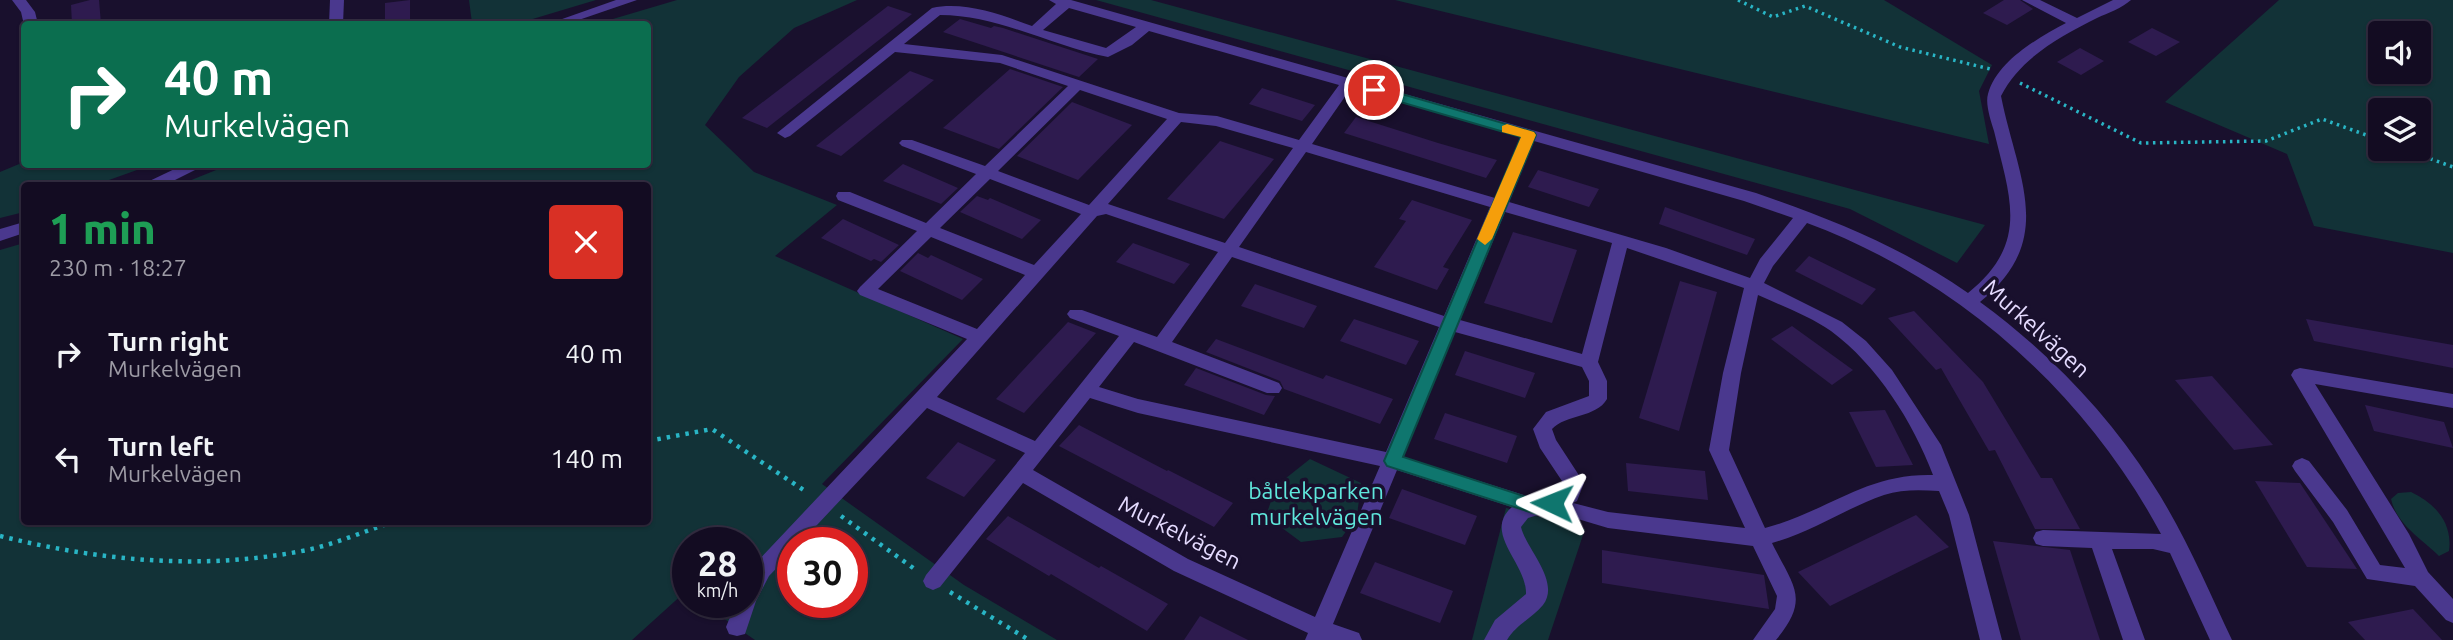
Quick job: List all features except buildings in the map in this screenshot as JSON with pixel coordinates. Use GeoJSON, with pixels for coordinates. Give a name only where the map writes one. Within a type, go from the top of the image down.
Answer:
{"type":"FeatureCollection","features":[{"type":"Feature","properties":{"kind":"street"},"geometry":{"type":"LineString","coordinates":[[19,0],[28,12],[30,21]]}},
{"type":"Feature","properties":{"kind":"street"},"geometry":{"type":"LineString","coordinates":[[336,21],[337,0]]}},
{"type":"Feature","properties":{"kind":"street"},"geometry":{"type":"LineString","coordinates":[[564,21],[630,0]]}},
{"type":"Feature","properties":{"kind":"street"},"geometry":{"type":"LineString","coordinates":[[2029,0],[2077,23]]}},
{"type":"Feature","properties":{"kind":"street"},"geometry":{"type":"LineString","coordinates":[[1969,301],[2001,271],[2017,241],[2017,203],[1994,96],[2004,75],[2015,61],[2077,23],[2124,0]]}},
{"type":"Feature","properties":{"kind":"street","name":"Murkelvägen"},"geometry":{"type":"LineString","coordinates":[[1035,30],[1061,1],[1751,197],[1804,215],[1888,252],[1969,301],[2033,354],[2084,406],[2133,471],[2176,546],[2221,640]]}},
{"type":"Feature","properties":{"kind":"street"},"geometry":{"type":"LineString","coordinates":[[785,133],[937,11],[966,12],[1108,53],[1146,26]]}},
{"type":"Feature","properties":{"kind":"street"},"geometry":{"type":"LineString","coordinates":[[890,47],[1002,59],[1177,117],[1217,121],[1621,240],[1753,285],[1836,326],[1860,346],[1886,375],[1921,426],[1959,515],[1992,640]]}},
{"type":"Feature","properties":{"kind":"street"},"geometry":{"type":"LineString","coordinates":[[1161,345],[1348,82]]}},
{"type":"Feature","properties":{"kind":"street"},"geometry":{"type":"LineString","coordinates":[[980,337],[866,290],[1078,84]]}},
{"type":"Feature","properties":{"kind":"street"},"geometry":{"type":"LineString","coordinates":[[763,569],[924,399],[1177,117]]}},
{"type":"Feature","properties":{"kind":"street"},"geometry":{"type":"LineString","coordinates":[[1318,634],[1529,135]]}},
{"type":"Feature","properties":{"kind":"street"},"geometry":{"type":"LineString","coordinates":[[906,143],[1092,212],[1107,209],[1449,324],[1590,362]]}},
{"type":"Feature","properties":{"kind":"street"},"geometry":{"type":"LineString","coordinates":[[157,182],[190,168]]}},
{"type":"Feature","properties":{"kind":"street"},"geometry":{"type":"LineString","coordinates":[[844,196],[1037,273]]}},
{"type":"Feature","properties":{"kind":"street"},"geometry":{"type":"LineString","coordinates":[[1764,640],[1782,618],[1788,605],[1787,596],[1719,450],[1732,373],[1753,285],[1766,263],[1804,215]]}},
{"type":"Feature","properties":{"kind":"street"},"geometry":{"type":"LineString","coordinates":[[0,235],[21,228]]}},
{"type":"Feature","properties":{"kind":"street"},"geometry":{"type":"LineString","coordinates":[[1495,640],[1503,627],[1536,598],[1534,573],[1510,535],[1513,521],[1523,510],[1570,495],[1574,483],[1547,443],[1542,429],[1550,418],[1591,405],[1598,399],[1598,382],[1590,362],[1621,240]]}},
{"type":"Feature","properties":{"kind":"street"},"geometry":{"type":"LineString","coordinates":[[1076,314],[1273,388]]}},
{"type":"Feature","properties":{"kind":"street"},"geometry":{"type":"LineString","coordinates":[[933,582],[1131,334]]}},
{"type":"Feature","properties":{"kind":"street"},"geometry":{"type":"LineString","coordinates":[[2453,401],[2300,374],[2409,552],[2421,578],[2453,614]]}},
{"type":"Feature","properties":{"kind":"street"},"geometry":{"type":"LineString","coordinates":[[1088,391],[1138,407],[1393,461],[1544,505],[1608,520],[1758,538],[1793,528],[1882,487],[1913,482],[1946,483]]}},
{"type":"Feature","properties":{"kind":"street"},"geometry":{"type":"LineString","coordinates":[[924,399],[1038,450]]}},
{"type":"Feature","properties":{"kind":"street"},"geometry":{"type":"LineString","coordinates":[[2302,466],[2340,516],[2374,573],[2421,578]]}},
{"type":"Feature","properties":{"kind":"street","name":"Murkelvägen"},"geometry":{"type":"LineString","coordinates":[[1020,472],[1082,511],[1318,634],[1351,640]]}},
{"type":"Feature","properties":{"kind":"street"},"geometry":{"type":"LineString","coordinates":[[2043,538],[2153,541],[2176,546]]}},
{"type":"Feature","properties":{"kind":"street"},"geometry":{"type":"LineString","coordinates":[[2099,540],[2134,640]]}},
{"type":"Feature","properties":{"kind":"street"},"geometry":{"type":"LineString","coordinates":[[737,627],[740,618]]}},
{"type":"Feature","properties":{"kind":"path"},"geometry":{"type":"LineString","coordinates":[[1738,0],[1773,17],[1805,3],[1900,47],[1986,67],[2141,143],[2266,141],[2322,119],[2368,136]]}},
{"type":"Feature","properties":{"kind":"path"},"geometry":{"type":"LineString","coordinates":[[2431,159],[2453,167]]}},
{"type":"Feature","properties":{"kind":"path"},"geometry":{"type":"LineString","coordinates":[[651,440],[712,429],[826,505],[933,582],[1029,640]]}},
{"type":"Feature","properties":{"kind":"path"},"geometry":{"type":"LineString","coordinates":[[0,536],[56,551],[133,561],[219,563],[308,549],[384,525]]}},
{"type":"Feature","properties":{"kind":"green space"},"geometry":{"type":"Polygon","coordinates":[[[469,0],[596,0],[526,21],[472,21],[469,0]]]}},
{"type":"Feature","properties":{"kind":"green space"},"geometry":{"type":"Polygon","coordinates":[[[677,0],[857,0],[794,28],[739,77],[705,125],[754,172],[837,205],[775,256],[963,339],[822,484],[964,585],[1057,640],[755,640],[723,618],[763,618],[763,527],[672,527],[672,604],[632,640],[0,640],[0,250],[21,244],[21,525],[651,525],[651,182],[186,182],[221,168],[651,168],[651,21],[606,21],[677,0]]]}},
{"type":"Feature","properties":{"kind":"green space"},"geometry":{"type":"Polygon","coordinates":[[[1096,0],[1151,0],[1985,225],[1957,263],[1850,209],[1096,0]]]}},
{"type":"Feature","properties":{"kind":"green space"},"geometry":{"type":"Polygon","coordinates":[[[1395,0],[1884,0],[1992,65],[1979,91],[1989,144],[1395,0]]]}},
{"type":"Feature","properties":{"kind":"green space"},"geometry":{"type":"Polygon","coordinates":[[[2279,0],[2453,0],[2453,253],[2314,226],[2287,154],[2165,102],[2279,0]]]}},
{"type":"Feature","properties":{"kind":"green space"},"geometry":{"type":"Polygon","coordinates":[[[21,163],[21,168],[143,168],[103,182],[21,182],[21,213],[0,218],[0,172],[21,163]]]}},
{"type":"Feature","properties":{"kind":"green space","name":"båtlekparken murkelvägen"},"geometry":{"type":"Polygon","coordinates":[[[1310,459],[1361,483],[1357,516],[1342,537],[1301,542],[1266,516],[1276,486],[1310,459]]]}},
{"type":"Feature","properties":{"kind":"green space"},"geometry":{"type":"Polygon","coordinates":[[[2411,492],[2428,502],[2440,515],[2448,532],[2449,551],[2439,556],[2398,516],[2391,499],[2398,493],[2411,492]]]}},
{"type":"Feature","properties":{"kind":"green space"},"geometry":{"type":"Polygon","coordinates":[[[1506,508],[1585,529],[1548,640],[1472,640],[1506,508]]]}},
{"type":"Feature","properties":{"kind":"slow traffic"},"geometry":{"type":"LineString","coordinates":[[1485,239],[1529,135],[1507,129]]}},
{"type":"Feature","properties":{"kind":"route"},"geometry":{"type":"LineString","coordinates":[[1374,90],[1529,135],[1393,461],[1536,507],[1552,503]]}}]}
